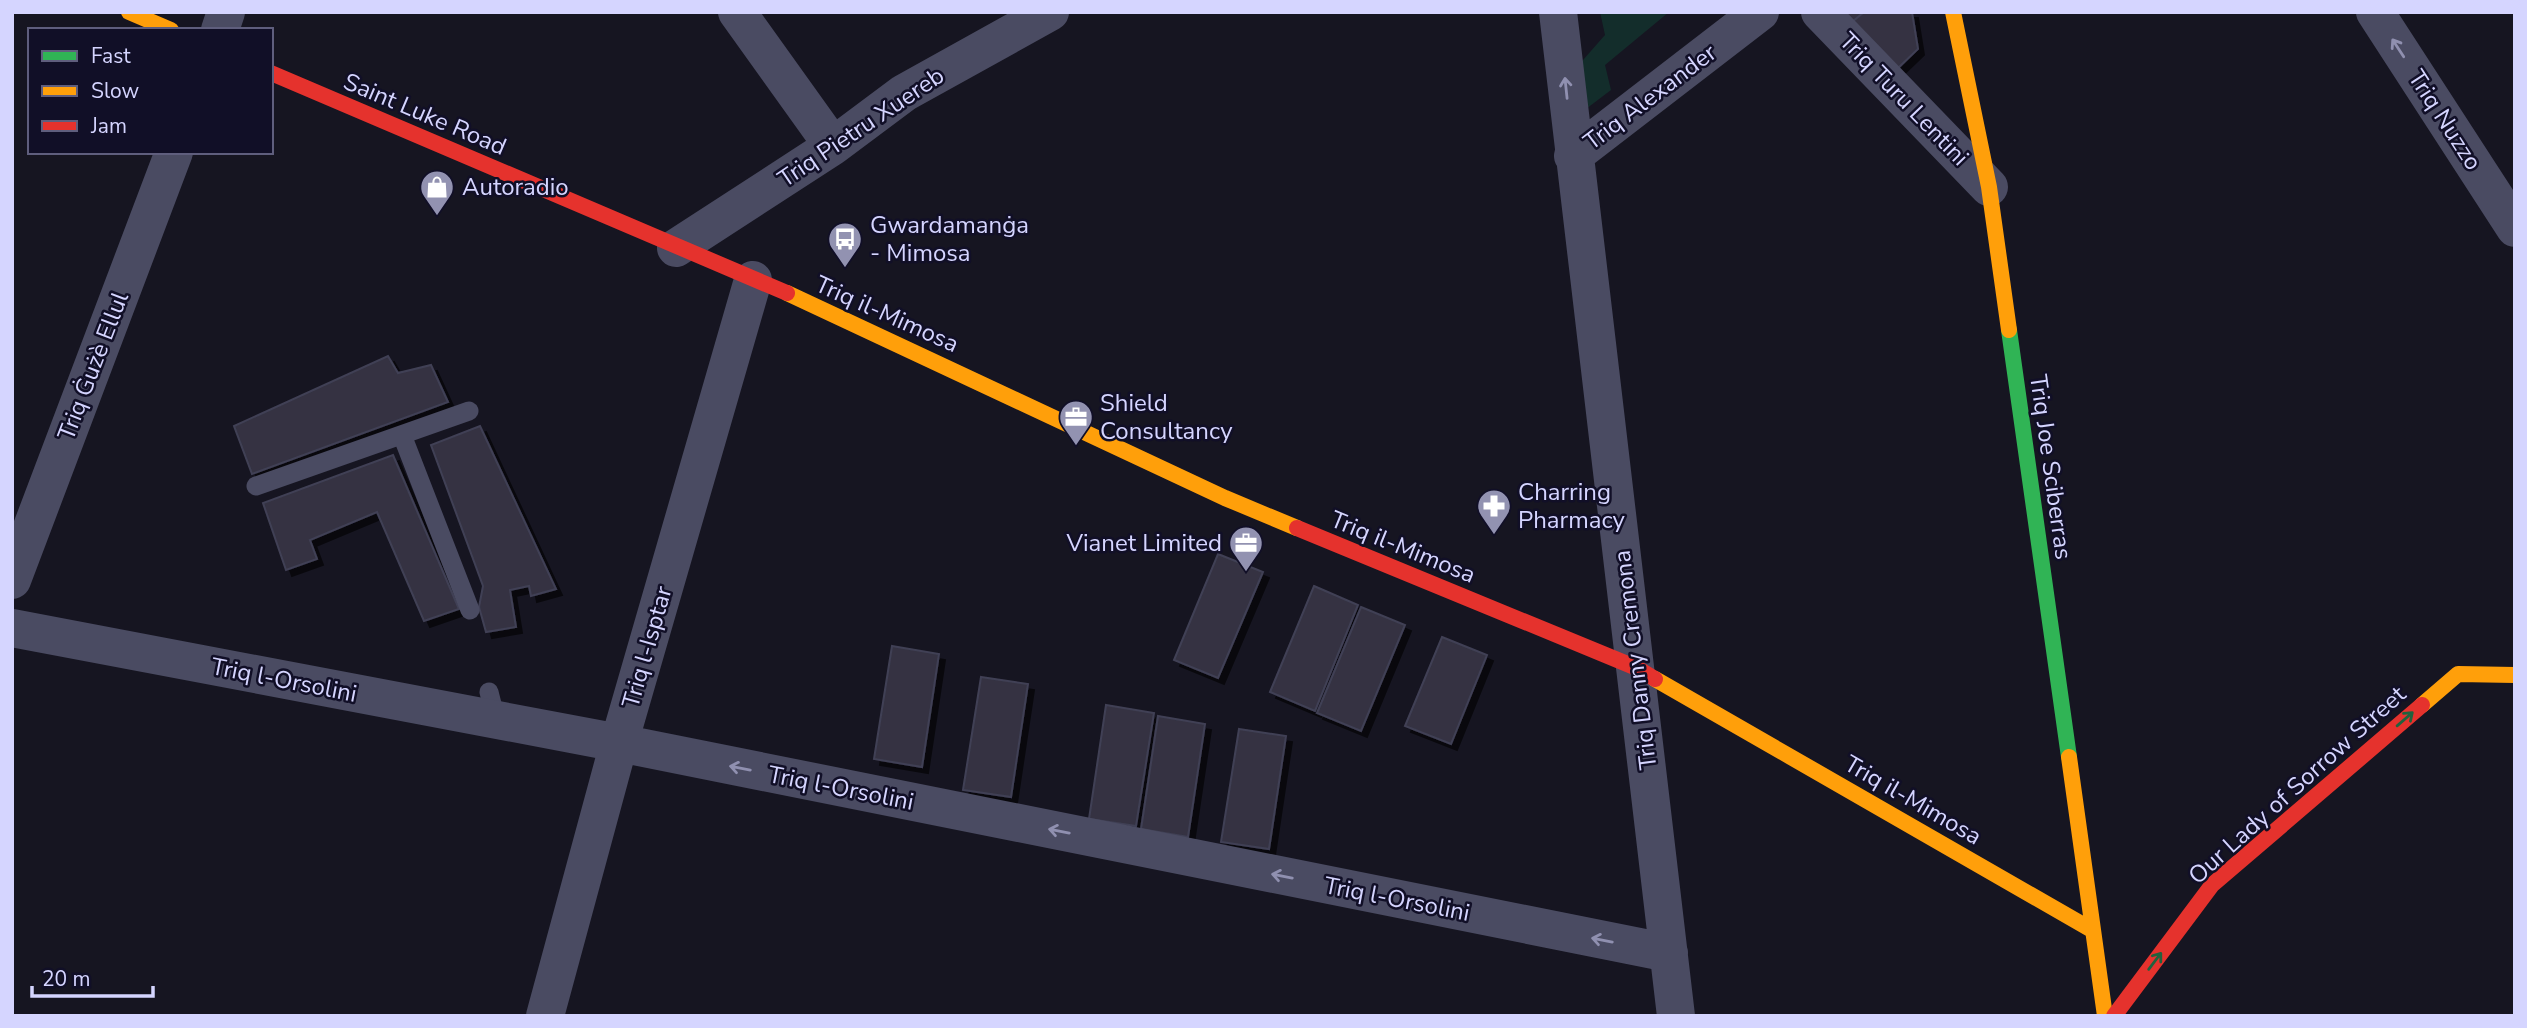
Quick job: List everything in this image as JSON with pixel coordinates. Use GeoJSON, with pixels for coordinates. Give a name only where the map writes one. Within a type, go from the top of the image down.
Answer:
{"type":"FeatureCollection","features":[{"type":"Feature","properties":{"kind":"street"},"geometry":{"type":"LineString","coordinates":[[129,12],[166,28]]}},
{"type":"Feature","properties":{"kind":"street"},"geometry":{"type":"LineString","coordinates":[[737,12],[834,146]]}},
{"type":"Feature","properties":{"kind":"street","name":"Triq Pietru Xuereb"},"geometry":{"type":"LineString","coordinates":[[676,248],[834,146],[904,93],[1050,12]]}},
{"type":"Feature","properties":{"kind":"street","name":"Triq Danny Cremona"},"geometry":{"type":"LineString","coordinates":[[1558,12],[1676,1016]]}},
{"type":"Feature","properties":{"kind":"street","name":"Triq Alexander"},"geometry":{"type":"LineString","coordinates":[[1573,156],[1760,12]]}},
{"type":"Feature","properties":{"kind":"street","name":"Triq Turu Lentini"},"geometry":{"type":"LineString","coordinates":[[1820,12],[1989,187]]}},
{"type":"Feature","properties":{"kind":"street","name":"Triq Joe Sciberras"},"geometry":{"type":"LineString","coordinates":[[1953,12],[1989,187],[2105,1016]]}},
{"type":"Feature","properties":{"kind":"street","name":"Triq Nuzzo"},"geometry":{"type":"LineString","coordinates":[[2375,12],[2515,228]]}},
{"type":"Feature","properties":{"kind":"street","name":"Saint Luke Road"},"geometry":{"type":"LineString","coordinates":[[273,74],[676,248]]}},
{"type":"Feature","properties":{"kind":"street","name":"Triq Ġużè Ellul"},"geometry":{"type":"LineString","coordinates":[[12,580],[173,154]]}},
{"type":"Feature","properties":{"kind":"street","name":"Triq il-Mimosa"},"geometry":{"type":"LineString","coordinates":[[676,248],[843,317],[1225,498],[1637,668],[2092,930]]}},
{"type":"Feature","properties":{"kind":"street","name":"Triq l-Isptar"},"geometry":{"type":"LineString","coordinates":[[545,1016],[619,743],[753,280]]}},
{"type":"Feature","properties":{"kind":"street","name":"Triq l-Orsolini"},"geometry":{"type":"LineString","coordinates":[[12,628],[493,706],[619,743],[1669,953]]}},
{"type":"Feature","properties":{"kind":"street","name":"Our Lady of Sorrow Street"},"geometry":{"type":"LineString","coordinates":[[2114,1016],[2212,885],[2448,682],[2458,674],[2515,675]]}},
{"type":"Feature","properties":{"kind":"lane"},"geometry":{"type":"LineString","coordinates":[[256,486],[469,411]]}},
{"type":"Feature","properties":{"kind":"lane"},"geometry":{"type":"LineString","coordinates":[[402,435],[470,610]]}},
{"type":"Feature","properties":{"kind":"green space"},"geometry":{"type":"Polygon","coordinates":[[[1600,12],[1669,12],[1605,65],[1611,90],[1582,112],[1576,68],[1605,35],[1600,12]]]}},
{"type":"Feature","properties":{"kind":"building"},"geometry":{"type":"Polygon","coordinates":[[[1843,12],[1864,12],[1852,22],[1843,12]]]}},
{"type":"Feature","properties":{"kind":"building"},"geometry":{"type":"Polygon","coordinates":[[[1864,12],[1912,12],[1918,49],[1896,70],[1852,22],[1864,12]]]}},
{"type":"Feature","properties":{"kind":"building"},"geometry":{"type":"Polygon","coordinates":[[[388,356],[398,373],[431,365],[448,402],[252,474],[234,426],[388,356]]]}},
{"type":"Feature","properties":{"kind":"building"},"geometry":{"type":"Polygon","coordinates":[[[480,426],[556,589],[531,596],[529,586],[510,590],[516,627],[486,632],[479,607],[483,586],[431,445],[480,426]]]}},
{"type":"Feature","properties":{"kind":"building"},"geometry":{"type":"Polygon","coordinates":[[[393,455],[459,609],[424,621],[377,512],[310,540],[317,559],[286,570],[263,503],[393,455]]]}},
{"type":"Feature","properties":{"kind":"building"},"geometry":{"type":"Polygon","coordinates":[[[1218,554],[1263,572],[1218,678],[1174,660],[1218,554]]]}},
{"type":"Feature","properties":{"kind":"building"},"geometry":{"type":"Polygon","coordinates":[[[1314,586],[1358,605],[1315,711],[1270,692],[1314,586]]]}},
{"type":"Feature","properties":{"kind":"building"},"geometry":{"type":"Polygon","coordinates":[[[1361,607],[1405,625],[1361,731],[1317,713],[1361,607]]]}},
{"type":"Feature","properties":{"kind":"building"},"geometry":{"type":"Polygon","coordinates":[[[1442,637],[1487,655],[1451,744],[1405,726],[1442,637]]]}},
{"type":"Feature","properties":{"kind":"building"},"geometry":{"type":"Polygon","coordinates":[[[892,646],[939,654],[922,767],[874,759],[892,646]]]}},
{"type":"Feature","properties":{"kind":"building"},"geometry":{"type":"Polygon","coordinates":[[[981,677],[1028,684],[1011,797],[963,790],[981,677]]]}},
{"type":"Feature","properties":{"kind":"building"},"geometry":{"type":"Polygon","coordinates":[[[1106,705],[1154,713],[1136,826],[1089,819],[1106,705]]]}},
{"type":"Feature","properties":{"kind":"building"},"geometry":{"type":"Polygon","coordinates":[[[1158,716],[1205,724],[1188,837],[1141,829],[1158,716]]]}},
{"type":"Feature","properties":{"kind":"building"},"geometry":{"type":"Polygon","coordinates":[[[1239,729],[1286,736],[1269,849],[1221,842],[1239,729]]]}},
{"type":"Feature","properties":{"kind":"traffic: fast"},"geometry":{"type":"LineString","coordinates":[[2009,330],[2069,757]]}},
{"type":"Feature","properties":{"kind":"traffic: slow"},"geometry":{"type":"LineString","coordinates":[[129,12],[166,28]]}},
{"type":"Feature","properties":{"kind":"traffic: slow"},"geometry":{"type":"LineString","coordinates":[[1953,12],[1989,187],[2009,330]]}},
{"type":"Feature","properties":{"kind":"traffic: slow"},"geometry":{"type":"LineString","coordinates":[[787,293],[1225,498],[1297,528]]}},
{"type":"Feature","properties":{"kind":"traffic: slow"},"geometry":{"type":"LineString","coordinates":[[2422,705],[2458,674],[2515,675]]}},
{"type":"Feature","properties":{"kind":"traffic: slow"},"geometry":{"type":"LineString","coordinates":[[1655,679],[2092,930]]}},
{"type":"Feature","properties":{"kind":"traffic: slow"},"geometry":{"type":"LineString","coordinates":[[2069,757],[2105,1016]]}},
{"type":"Feature","properties":{"kind":"traffic: jam"},"geometry":{"type":"LineString","coordinates":[[273,74],[787,293]]}},
{"type":"Feature","properties":{"kind":"traffic: jam"},"geometry":{"type":"LineString","coordinates":[[1297,528],[1637,668],[1655,679]]}},
{"type":"Feature","properties":{"kind":"traffic: jam"},"geometry":{"type":"LineString","coordinates":[[2114,1016],[2212,885],[2422,705]]}},
{"type":"Feature","properties":{"kind":"place","name":"Autoradio"},"geometry":{"type":"Point","coordinates":[437,217]}},
{"type":"Feature","properties":{"kind":"place","name":"Gwardamanġa - Mimosa"},"geometry":{"type":"Point","coordinates":[845,269]}},
{"type":"Feature","properties":{"kind":"place","name":"Shield Consultancy"},"geometry":{"type":"Point","coordinates":[1076,447]}},
{"type":"Feature","properties":{"kind":"place","name":"Charring Pharmacy"},"geometry":{"type":"Point","coordinates":[1494,536]}},
{"type":"Feature","properties":{"kind":"place","name":"Vianet Limited"},"geometry":{"type":"Point","coordinates":[1246,573]}}]}
